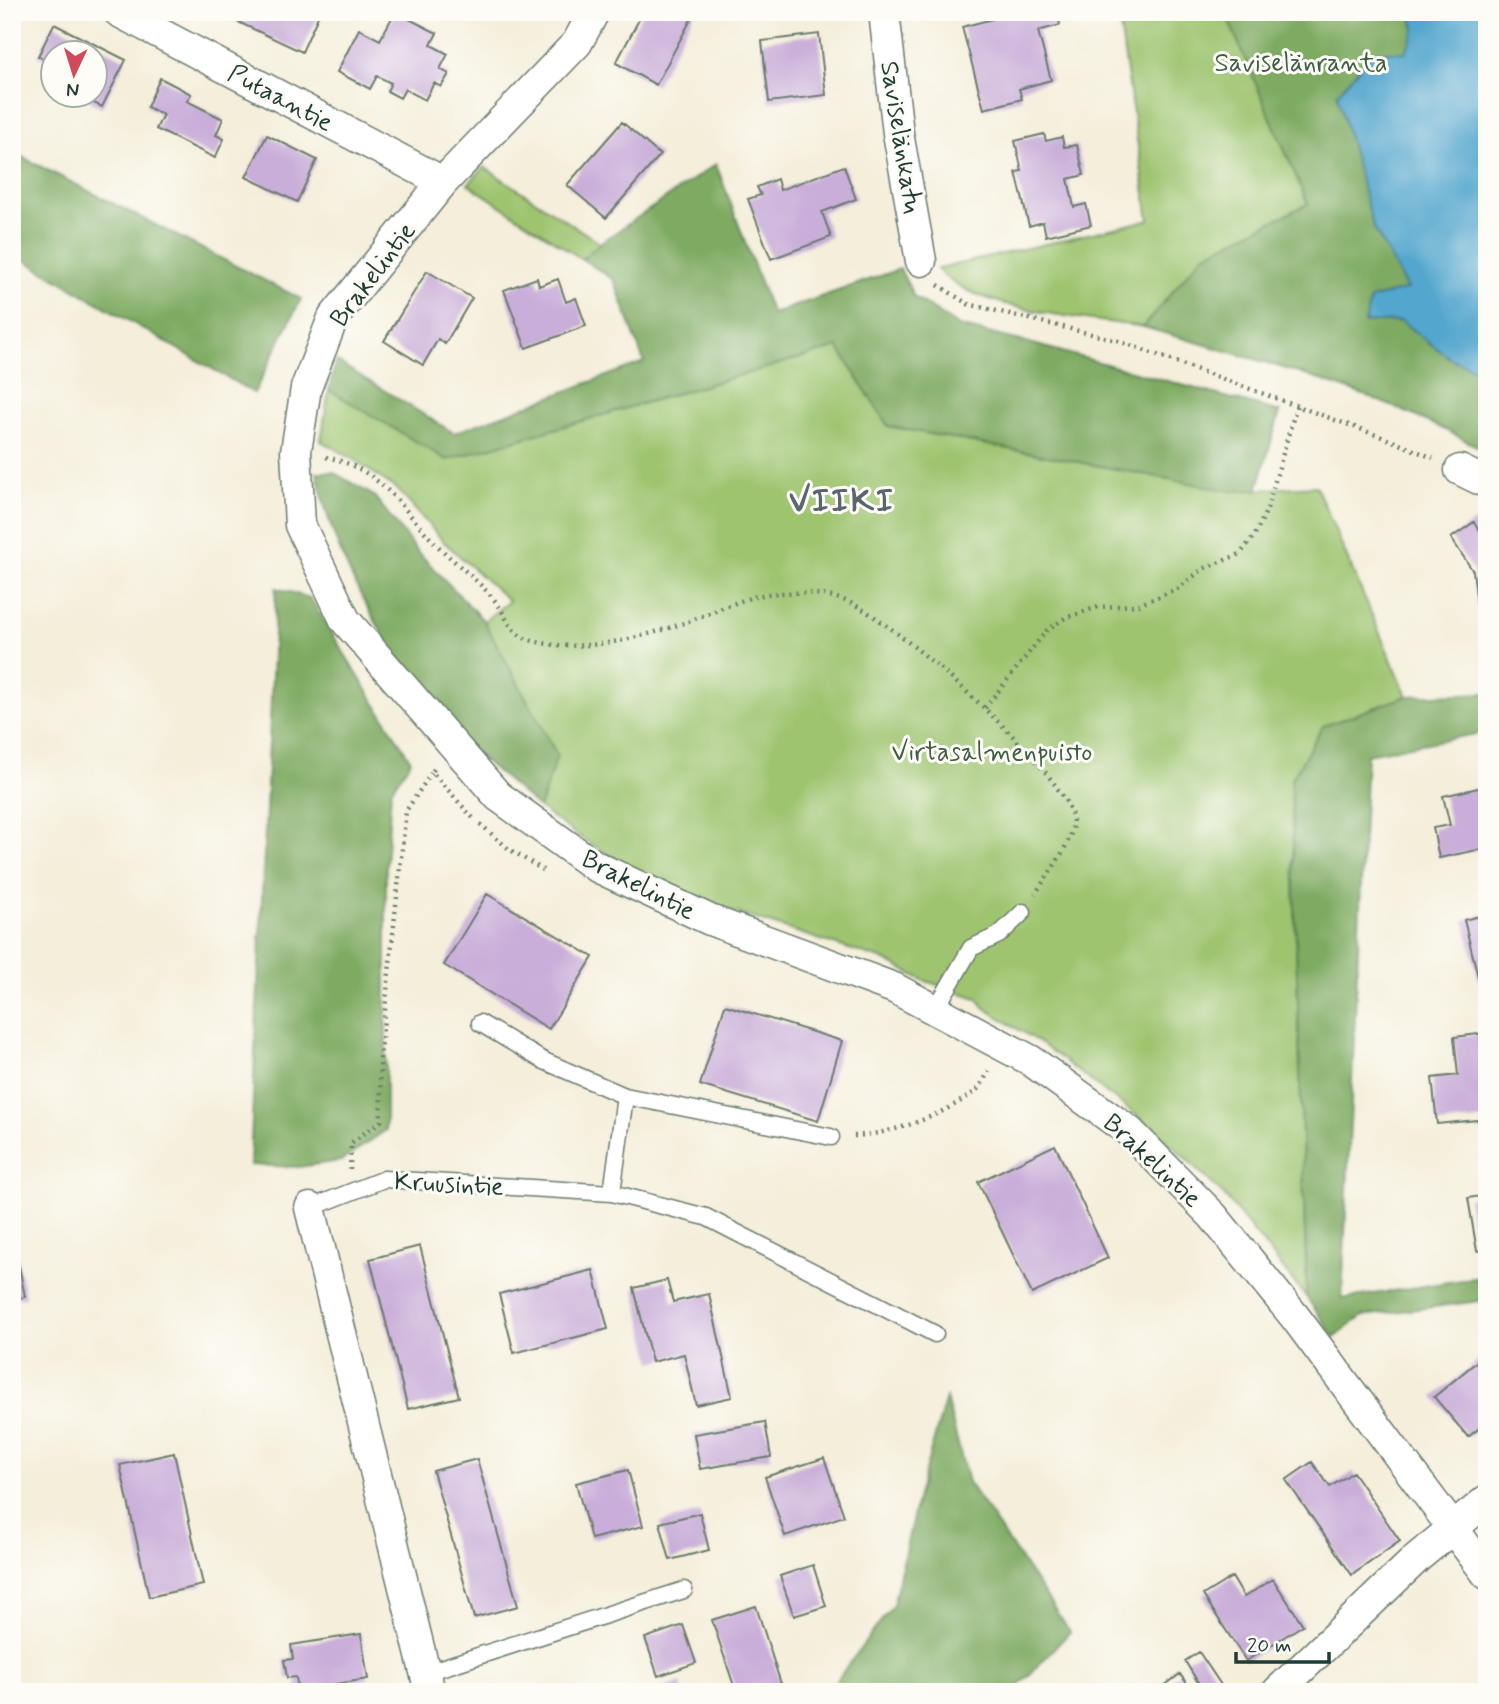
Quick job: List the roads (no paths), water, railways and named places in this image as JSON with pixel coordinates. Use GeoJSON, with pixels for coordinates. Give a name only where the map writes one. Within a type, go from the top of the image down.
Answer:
{"type":"FeatureCollection","features":[{"type":"Feature","properties":{"kind":"street","name":"Putaantie"},"geometry":{"type":"LineString","coordinates":[[119,12],[443,182]]}},
{"type":"Feature","properties":{"kind":"street","name":"Brakelintie"},"geometry":{"type":"LineString","coordinates":[[594,12],[578,43],[443,182],[333,318],[306,388],[296,451],[300,525],[345,620],[498,796],[595,866],[710,920],[894,988],[1030,1060],[1130,1132],[1213,1216],[1295,1317],[1487,1574]]}},
{"type":"Feature","properties":{"kind":"street","name":"Saviselänkatu"},"geometry":{"type":"LineString","coordinates":[[884,12],[898,133],[921,261]]}},
{"type":"Feature","properties":{"kind":"street"},"geometry":{"type":"LineString","coordinates":[[1460,470],[1487,483]]}},
{"type":"Feature","properties":{"kind":"street","name":"Kruusintie"},"geometry":{"type":"LineString","coordinates":[[310,1208],[428,1682]]}},
{"type":"Feature","properties":{"kind":"street"},"geometry":{"type":"LineString","coordinates":[[1277,1692],[1418,1557],[1487,1500]]}},
{"type":"Feature","properties":{"kind":"lane"},"geometry":{"type":"LineString","coordinates":[[934,1010],[971,948],[999,935],[1023,912]]}},
{"type":"Feature","properties":{"kind":"lane"},"geometry":{"type":"LineString","coordinates":[[480,1023],[542,1060],[625,1096],[831,1137]]}},
{"type":"Feature","properties":{"kind":"lane"},"geometry":{"type":"LineString","coordinates":[[612,1193],[625,1096]]}},
{"type":"Feature","properties":{"kind":"lane","name":"Kruusintie"},"geometry":{"type":"LineString","coordinates":[[310,1208],[384,1178],[612,1193],[706,1217],[934,1335]]}},
{"type":"Feature","properties":{"kind":"lane"},"geometry":{"type":"LineString","coordinates":[[428,1682],[684,1590]]}},
{"type":"Feature","properties":{"kind":"water"},"geometry":{"type":"Polygon","coordinates":[[[1411,12],[1487,12],[1487,374],[1451,359],[1401,321],[1365,323],[1370,299],[1407,289],[1373,226],[1337,94],[1373,52],[1406,52],[1415,29],[1411,12]]]}},
{"type":"Feature","properties":{"kind":"district","name":"VIIKI"},"geometry":{"type":"Point","coordinates":[842,499]}},
{"type":"Feature","properties":{"kind":"park label","name":"Saviselänranta"},"geometry":{"type":"Point","coordinates":[1301,62]}},
{"type":"Feature","properties":{"kind":"park label","name":"Virtasalmenpuisto"},"geometry":{"type":"Point","coordinates":[992,751]}}]}
